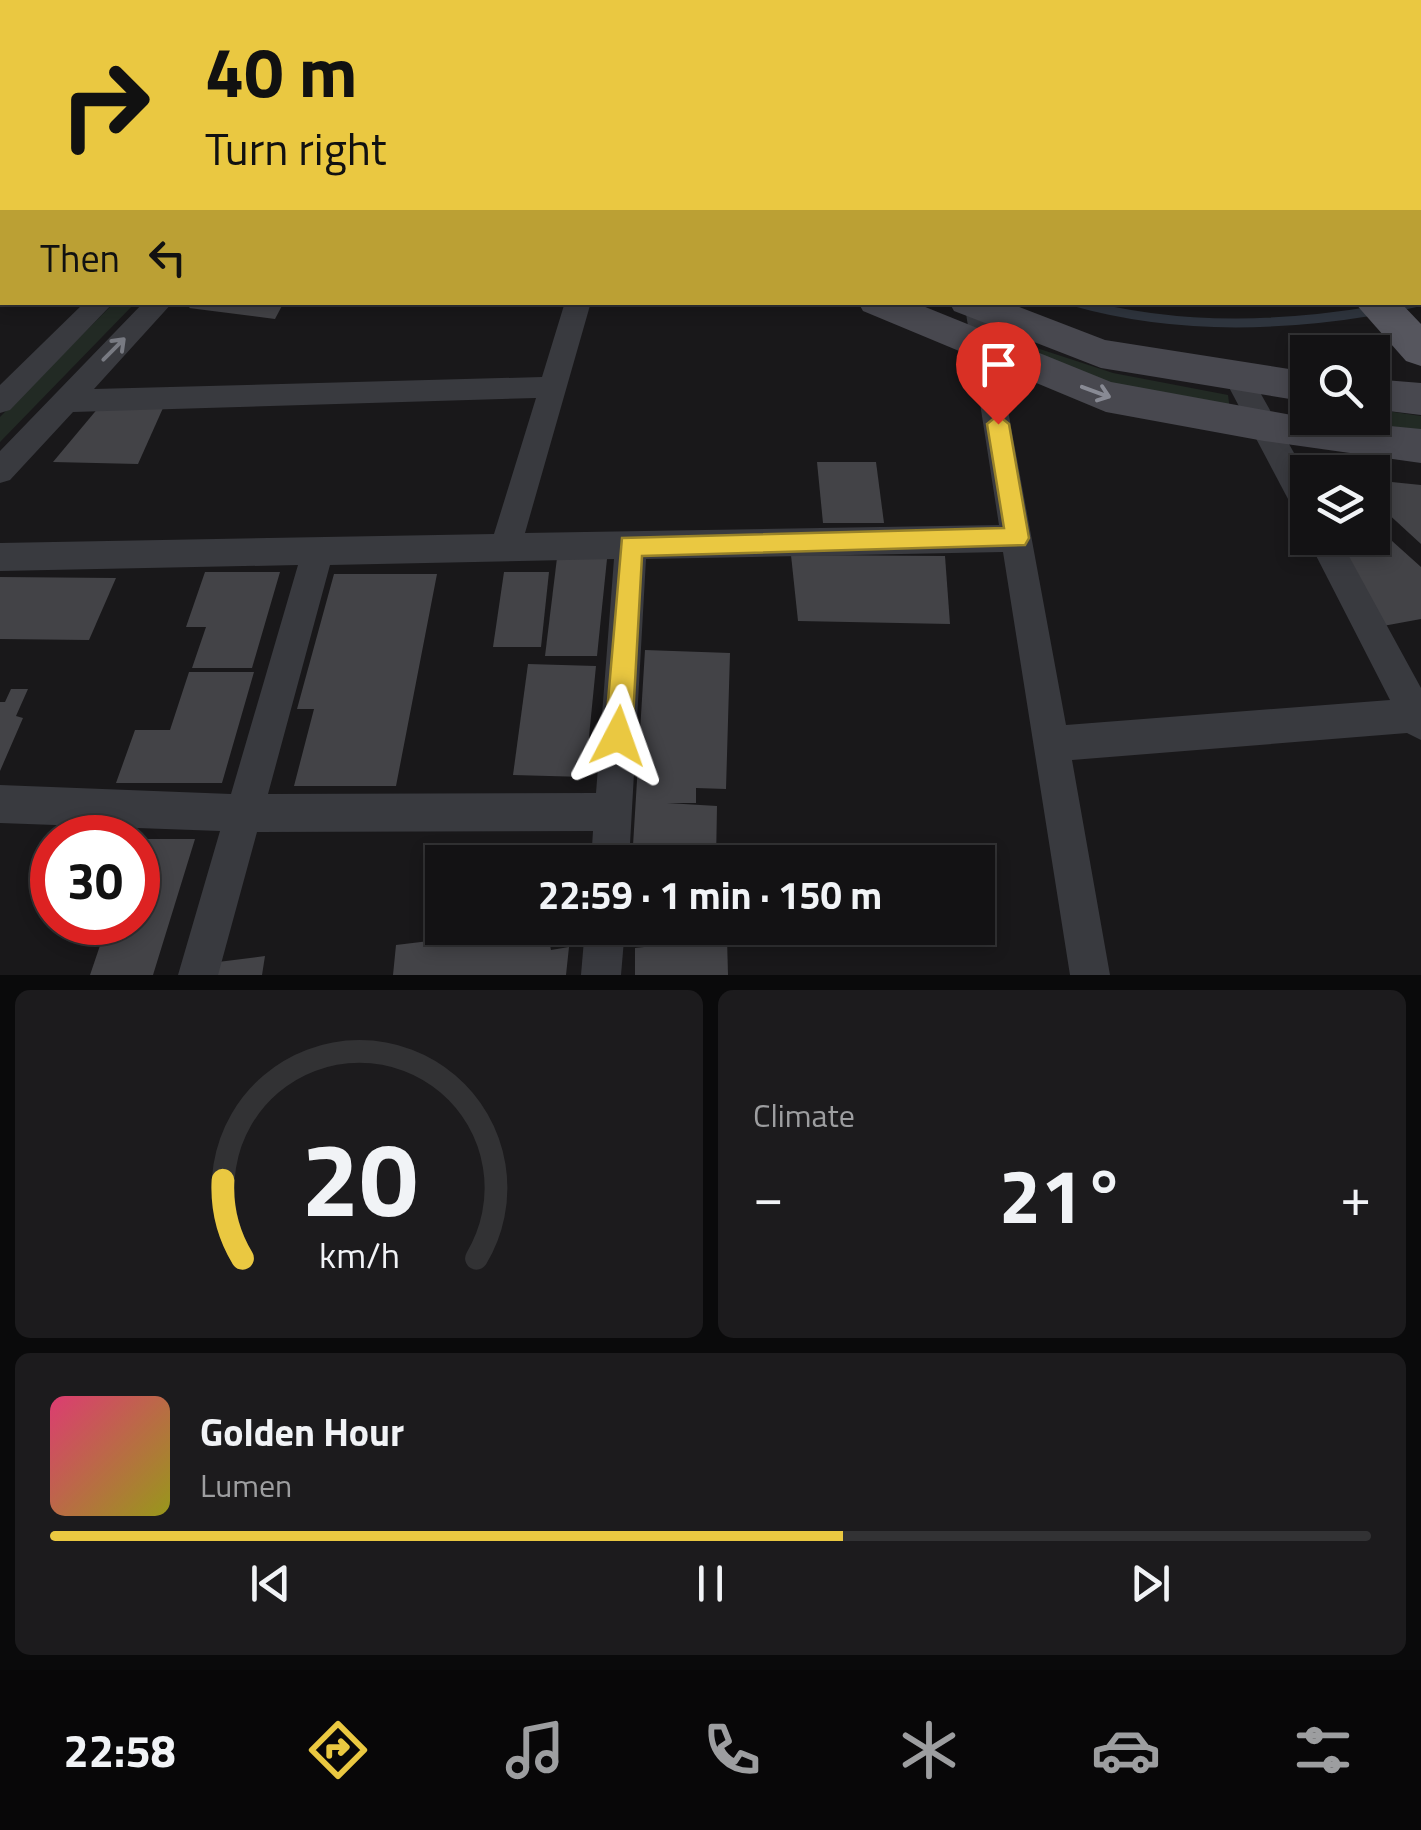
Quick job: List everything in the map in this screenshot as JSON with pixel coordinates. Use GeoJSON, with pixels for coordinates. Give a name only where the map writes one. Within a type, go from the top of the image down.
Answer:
{"type":"FeatureCollection","features":[{"type":"Feature","properties":{"kind":"main road"},"geometry":{"type":"LineString","coordinates":[[883,305],[1106,397],[1264,425],[1421,446]]}},
{"type":"Feature","properties":{"kind":"main road"},"geometry":{"type":"LineString","coordinates":[[976,305],[1102,354],[1290,384]]}},
{"type":"Feature","properties":{"kind":"main road"},"geometry":{"type":"LineString","coordinates":[[1377,305],[1421,350]]}},
{"type":"Feature","properties":{"kind":"main road"},"geometry":{"type":"LineString","coordinates":[[1390,396],[1421,399]]}},
{"type":"Feature","properties":{"kind":"street"},"geometry":{"type":"LineString","coordinates":[[0,402],[97,305]]}},
{"type":"Feature","properties":{"kind":"street"},"geometry":{"type":"LineString","coordinates":[[0,471],[157,305]]}},
{"type":"Feature","properties":{"kind":"street"},"geometry":{"type":"LineString","coordinates":[[506,548],[577,305]]}},
{"type":"Feature","properties":{"kind":"street"},"geometry":{"type":"LineString","coordinates":[[973,305],[986,348],[1090,975]]}},
{"type":"Feature","properties":{"kind":"street"},"geometry":{"type":"LineString","coordinates":[[1237,376],[1290,473]]}},
{"type":"Feature","properties":{"kind":"street"},"geometry":{"type":"LineString","coordinates":[[66,401],[554,386]]}},
{"type":"Feature","properties":{"kind":"street"},"geometry":{"type":"LineString","coordinates":[[0,557],[1017,538]]}},
{"type":"Feature","properties":{"kind":"street"},"geometry":{"type":"LineString","coordinates":[[611,845],[631,546]]}},
{"type":"Feature","properties":{"kind":"street"},"geometry":{"type":"LineString","coordinates":[[198,975],[318,551]]}},
{"type":"Feature","properties":{"kind":"street"},"geometry":{"type":"LineString","coordinates":[[1052,744],[1419,719],[1333,555]]}},
{"type":"Feature","properties":{"kind":"street"},"geometry":{"type":"LineString","coordinates":[[0,804],[244,813],[613,812]]}},
{"type":"Feature","properties":{"kind":"street"},"geometry":{"type":"LineString","coordinates":[[601,975],[604,945]]}},
{"type":"Feature","properties":{"kind":"shaded area"},"geometry":{"type":"Polygon","coordinates":[[[112,305],[133,305],[0,442],[0,417],[112,305]]]}},
{"type":"Feature","properties":{"kind":"shaded area"},"geometry":{"type":"Polygon","coordinates":[[[1006,338],[1113,373],[1228,395],[1230,410],[1119,391],[1000,344],[1006,338]]]}},
{"type":"Feature","properties":{"kind":"shaded area"},"geometry":{"type":"Polygon","coordinates":[[[1390,411],[1421,416],[1421,431],[1390,427],[1390,411]]]}},
{"type":"Feature","properties":{"kind":"building"},"geometry":{"type":"Polygon","coordinates":[[[192,305],[282,305],[275,319],[189,308],[192,305]]]}},
{"type":"Feature","properties":{"kind":"building"},"geometry":{"type":"Polygon","coordinates":[[[99,407],[163,408],[138,464],[53,462],[99,407]]]}},
{"type":"Feature","properties":{"kind":"building"},"geometry":{"type":"Polygon","coordinates":[[[817,462],[876,462],[884,523],[823,523],[817,462]]]}},
{"type":"Feature","properties":{"kind":"building"},"geometry":{"type":"Polygon","coordinates":[[[1390,482],[1421,485],[1421,544],[1390,516],[1390,482]]]}},
{"type":"Feature","properties":{"kind":"building"},"geometry":{"type":"Polygon","coordinates":[[[1390,539],[1421,567],[1421,619],[1383,626],[1344,555],[1390,555],[1390,539]]]}},
{"type":"Feature","properties":{"kind":"building"},"geometry":{"type":"Polygon","coordinates":[[[791,555],[945,556],[950,624],[798,621],[791,555]]]}},
{"type":"Feature","properties":{"kind":"building"},"geometry":{"type":"Polygon","coordinates":[[[557,558],[607,559],[597,656],[545,656],[557,558]]]}},
{"type":"Feature","properties":{"kind":"building"},"geometry":{"type":"Polygon","coordinates":[[[205,572],[280,572],[252,668],[192,668],[206,627],[186,627],[205,572]]]}},
{"type":"Feature","properties":{"kind":"building"},"geometry":{"type":"Polygon","coordinates":[[[504,572],[549,572],[541,647],[493,647],[504,572]]]}},
{"type":"Feature","properties":{"kind":"building"},"geometry":{"type":"Polygon","coordinates":[[[334,574],[437,574],[396,786],[294,786],[314,709],[297,709],[334,574]]]}},
{"type":"Feature","properties":{"kind":"building"},"geometry":{"type":"Polygon","coordinates":[[[0,577],[116,578],[89,640],[0,639],[0,577]]]}},
{"type":"Feature","properties":{"kind":"building"},"geometry":{"type":"Polygon","coordinates":[[[645,650],[730,653],[726,789],[696,788],[696,803],[667,803],[717,806],[716,845],[633,845],[645,650]]]}},
{"type":"Feature","properties":{"kind":"building"},"geometry":{"type":"Polygon","coordinates":[[[528,664],[596,666],[585,777],[513,775],[528,664]]]}},
{"type":"Feature","properties":{"kind":"building"},"geometry":{"type":"Polygon","coordinates":[[[189,672],[254,672],[222,783],[116,783],[135,730],[170,730],[189,672]]]}},
{"type":"Feature","properties":{"kind":"building"},"geometry":{"type":"Polygon","coordinates":[[[11,689],[28,689],[16,716],[23,718],[0,771],[0,702],[5,702],[11,689]]]}},
{"type":"Feature","properties":{"kind":"building"},"geometry":{"type":"Polygon","coordinates":[[[160,839],[195,839],[153,975],[90,975],[100,945],[160,945],[160,839]]]}},
{"type":"Feature","properties":{"kind":"building"},"geometry":{"type":"Polygon","coordinates":[[[425,942],[425,945],[550,945],[551,950],[569,947],[566,975],[393,975],[396,945],[425,942]]]}},
{"type":"Feature","properties":{"kind":"building"},"geometry":{"type":"Polygon","coordinates":[[[727,945],[728,975],[635,975],[635,948],[727,945]]]}},
{"type":"Feature","properties":{"kind":"building"},"geometry":{"type":"Polygon","coordinates":[[[265,956],[262,975],[207,975],[210,963],[265,956]]]}},
{"type":"Feature","properties":{"kind":"waterway"},"geometry":{"type":"LineString","coordinates":[[1087,305],[1148,317],[1224,323],[1299,320],[1373,311]]}},
{"type":"Feature","properties":{"kind":"waterway"},"geometry":{"type":"LineString","coordinates":[[1390,308],[1404,305]]}},
{"type":"Feature","properties":{"kind":"route"},"geometry":{"type":"LineString","coordinates":[[618,736],[631,546],[1017,538],[998,424]]}}]}
